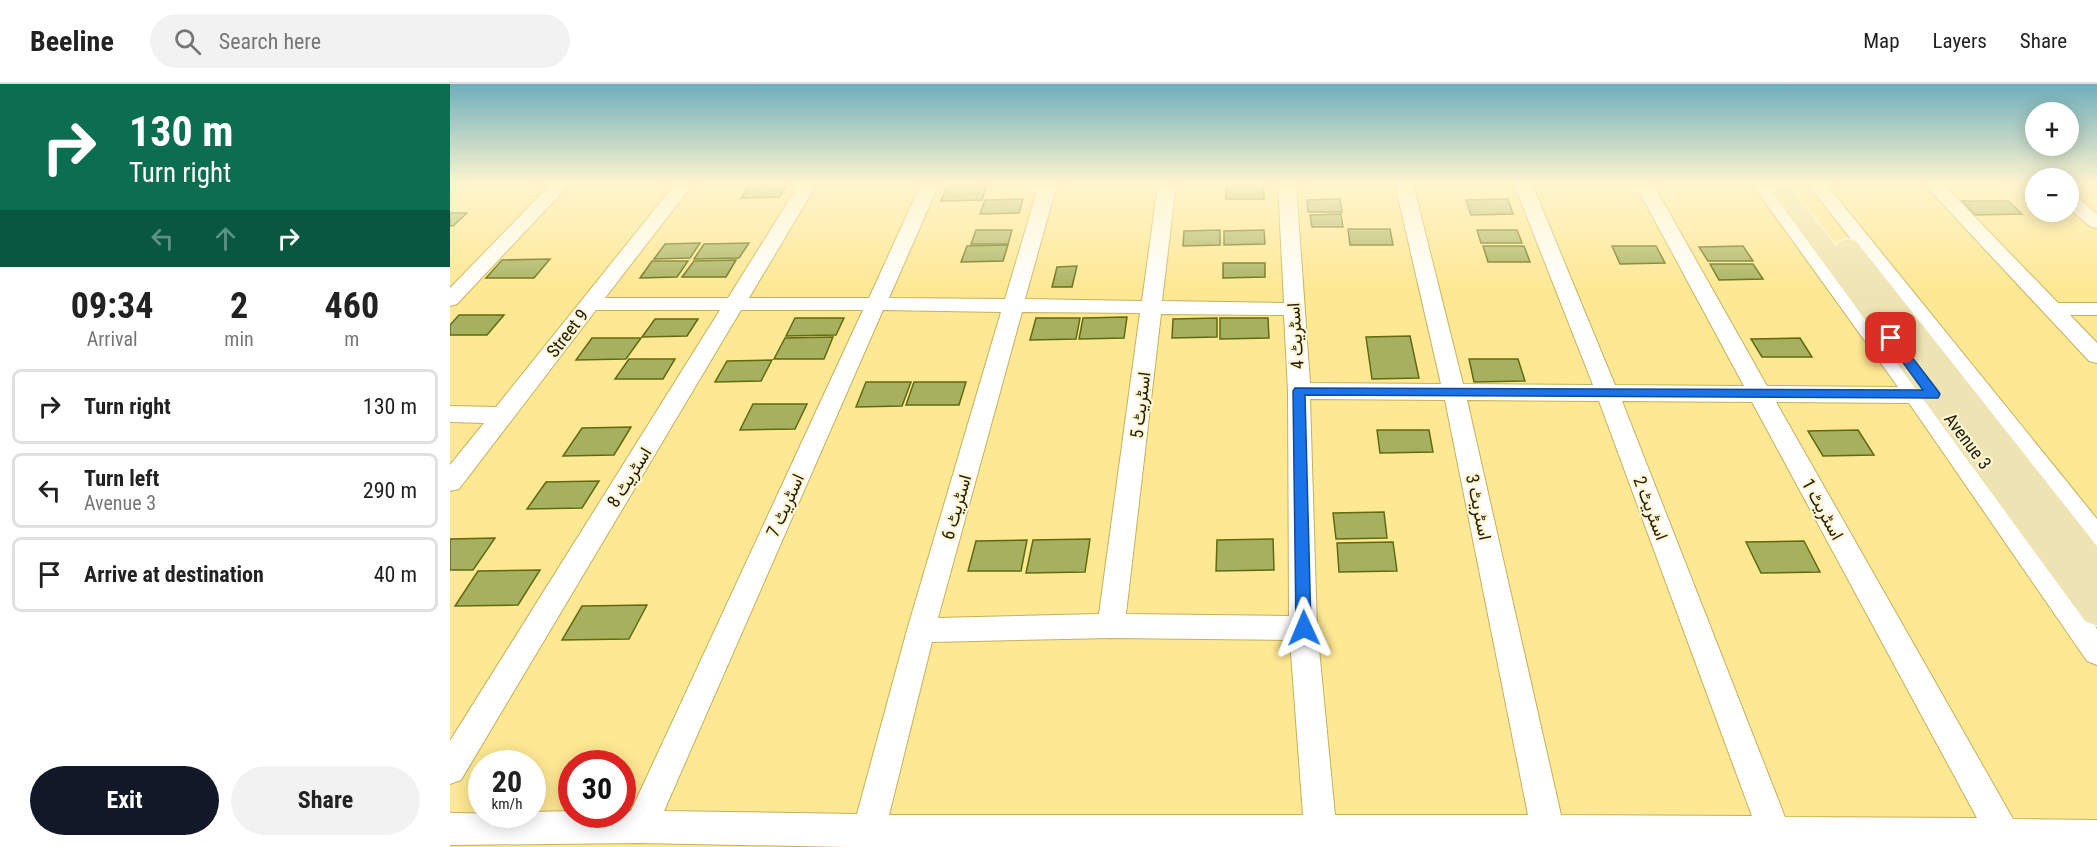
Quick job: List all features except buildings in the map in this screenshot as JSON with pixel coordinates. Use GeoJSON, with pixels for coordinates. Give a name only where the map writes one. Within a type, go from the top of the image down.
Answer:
{"type":"FeatureCollection","features":[{"type":"Feature","properties":{"kind":"main road","name":"Avenue 3"},"geometry":{"type":"LineString","coordinates":[[1802,220],[1924,395],[2097,611]]}},
{"type":"Feature","properties":{"kind":"main road","name":"Avenue 3"},"geometry":{"type":"LineString","coordinates":[[1827,220],[2097,571]]}},
{"type":"Feature","properties":{"kind":"street"},"geometry":{"type":"LineString","coordinates":[[450,300],[527,220]]}},
{"type":"Feature","properties":{"kind":"street","name":"Street 9"},"geometry":{"type":"LineString","coordinates":[[450,482],[656,220]]}},
{"type":"Feature","properties":{"kind":"street","name":"اسٹریٹ 8"},"geometry":{"type":"LineString","coordinates":[[450,769],[787,220]]}},
{"type":"Feature","properties":{"kind":"street","name":"اسٹریٹ 7"},"geometry":{"type":"LineString","coordinates":[[640,827],[914,220]]}},
{"type":"Feature","properties":{"kind":"street","name":"اسٹریٹ 6"},"geometry":{"type":"LineString","coordinates":[[869,831],[921,630],[1038,220]]}},
{"type":"Feature","properties":{"kind":"street","name":"اسٹریٹ 5"},"geometry":{"type":"LineString","coordinates":[[1111,626],[1163,220]]}},
{"type":"Feature","properties":{"kind":"street","name":"اسٹریٹ 4"},"geometry":{"type":"LineString","coordinates":[[1289,220],[1299,391],[1304,628],[1321,839]]}},
{"type":"Feature","properties":{"kind":"street","name":"اسٹریٹ 3"},"geometry":{"type":"LineString","coordinates":[[1413,220],[1454,392],[1548,831]]}},
{"type":"Feature","properties":{"kind":"street","name":"اسٹریٹ 2"},"geometry":{"type":"LineString","coordinates":[[1537,220],[1607,392],[1775,833]]}},
{"type":"Feature","properties":{"kind":"street","name":"اسٹریٹ 1"},"geometry":{"type":"LineString","coordinates":[[1664,220],[2003,834]]}},
{"type":"Feature","properties":{"kind":"street"},"geometry":{"type":"LineString","coordinates":[[1789,220],[1924,395],[2097,652]]}},
{"type":"Feature","properties":{"kind":"street"},"geometry":{"type":"LineString","coordinates":[[1845,220],[2097,538]]}},
{"type":"Feature","properties":{"kind":"street"},"geometry":{"type":"LineString","coordinates":[[1967,220],[2097,356]]}},
{"type":"Feature","properties":{"kind":"street"},"geometry":{"type":"LineString","coordinates":[[589,304],[876,304],[1293,309]]}},
{"type":"Feature","properties":{"kind":"street"},"geometry":{"type":"LineString","coordinates":[[2052,309],[2097,309]]}},
{"type":"Feature","properties":{"kind":"street"},"geometry":{"type":"LineString","coordinates":[[1299,391],[1924,395]]}},
{"type":"Feature","properties":{"kind":"street"},"geometry":{"type":"LineString","coordinates":[[450,414],[504,415]]}},
{"type":"Feature","properties":{"kind":"street"},"geometry":{"type":"LineString","coordinates":[[921,630],[1111,626],[1304,628]]}},
{"type":"Feature","properties":{"kind":"street"},"geometry":{"type":"LineString","coordinates":[[450,829],[640,827],[1321,839],[1548,831],[2097,836]]}},
{"type":"Feature","properties":{"kind":"route"},"geometry":{"type":"LineString","coordinates":[[1304,628],[1299,391],[1933,394],[1891,338]]}}]}
